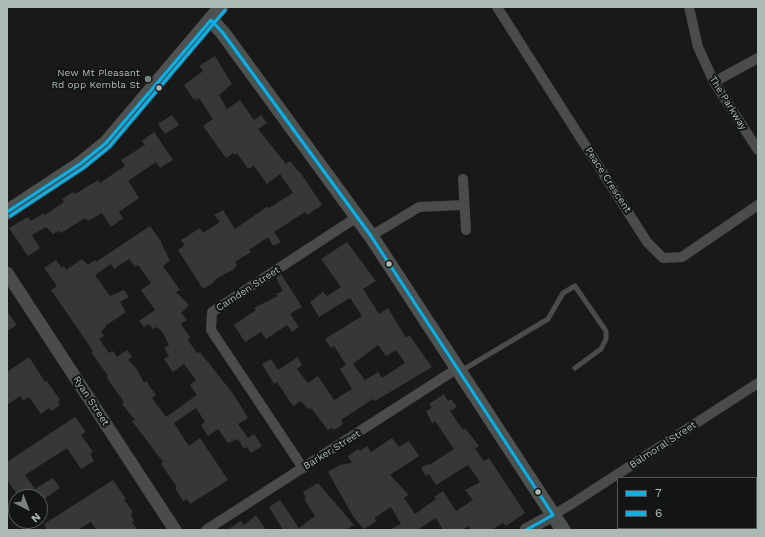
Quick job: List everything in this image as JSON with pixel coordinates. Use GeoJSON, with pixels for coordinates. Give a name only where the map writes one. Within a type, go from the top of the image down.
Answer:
{"type":"FeatureCollection","features":[{"type":"Feature","properties":{"kind":"main road"},"geometry":{"type":"LineString","coordinates":[[7,212],[80,164],[106,143],[221,7]]}},
{"type":"Feature","properties":{"kind":"main road"},"geometry":{"type":"LineString","coordinates":[[211,20],[223,32],[371,236],[563,530]]}},
{"type":"Feature","properties":{"kind":"street","name":"Peace Crescent"},"geometry":{"type":"LineString","coordinates":[[497,7],[647,242],[663,258],[682,257],[758,205]]}},
{"type":"Feature","properties":{"kind":"street","name":"The Parkway"},"geometry":{"type":"LineString","coordinates":[[689,7],[698,47],[714,82],[758,150]]}},
{"type":"Feature","properties":{"kind":"street"},"geometry":{"type":"LineString","coordinates":[[714,82],[758,58]]}},
{"type":"Feature","properties":{"kind":"street"},"geometry":{"type":"LineString","coordinates":[[463,179],[466,230]]}},
{"type":"Feature","properties":{"kind":"street"},"geometry":{"type":"LineString","coordinates":[[371,236],[420,207],[464,205]]}},
{"type":"Feature","properties":{"kind":"street","name":"Camden Street"},"geometry":{"type":"LineString","coordinates":[[303,468],[211,330],[212,312],[357,216]]}},
{"type":"Feature","properties":{"kind":"street","name":"Ryan Street"},"geometry":{"type":"LineString","coordinates":[[7,273],[175,530]]}},
{"type":"Feature","properties":{"kind":"street","name":"Barker Street"},"geometry":{"type":"LineString","coordinates":[[206,530],[459,370]]}},
{"type":"Feature","properties":{"kind":"street","name":"Balmoral Street"},"geometry":{"type":"LineString","coordinates":[[526,530],[570,505],[758,383]]}},
{"type":"Feature","properties":{"kind":"lane"},"geometry":{"type":"LineString","coordinates":[[459,370],[548,319],[563,293],[575,286],[606,331],[606,339],[601,349],[575,368]]}},
{"type":"Feature","properties":{"kind":"building"},"geometry":{"type":"Polygon","coordinates":[[[215,56],[232,84],[219,95],[227,109],[240,100],[254,120],[261,115],[267,123],[258,129],[286,164],[290,161],[300,172],[322,205],[307,215],[305,212],[274,232],[281,242],[273,246],[268,237],[249,250],[251,252],[235,262],[237,266],[234,268],[235,269],[219,277],[203,289],[178,250],[185,245],[181,240],[200,228],[203,233],[220,222],[214,215],[223,210],[235,229],[268,206],[269,208],[293,193],[280,174],[267,184],[254,166],[248,169],[237,153],[234,155],[233,153],[226,158],[203,126],[213,119],[199,98],[196,101],[195,98],[193,99],[184,85],[203,71],[199,66],[215,56]]]}},
{"type":"Feature","properties":{"kind":"building"},"geometry":{"type":"Polygon","coordinates":[[[172,115],[179,125],[165,134],[158,124],[172,115]]]}},
{"type":"Feature","properties":{"kind":"building"},"geometry":{"type":"Polygon","coordinates":[[[154,132],[173,160],[160,168],[156,162],[128,181],[139,198],[119,212],[123,218],[111,227],[102,213],[88,221],[85,218],[61,233],[59,231],[53,234],[46,227],[32,235],[40,248],[28,256],[9,228],[28,217],[31,221],[44,213],[45,215],[64,202],[62,199],[73,192],[75,194],[98,180],[100,183],[125,166],[121,160],[145,145],[142,141],[154,132]]]}},
{"type":"Feature","properties":{"kind":"building"},"geometry":{"type":"Polygon","coordinates":[[[150,226],[160,240],[170,261],[163,266],[180,290],[176,292],[189,305],[181,313],[187,320],[181,324],[190,337],[188,340],[197,353],[200,352],[234,395],[248,418],[238,424],[248,438],[254,434],[262,446],[251,453],[247,447],[244,449],[238,439],[228,443],[218,429],[208,436],[201,425],[205,422],[196,408],[174,423],[189,446],[200,438],[228,480],[190,504],[187,499],[183,501],[175,488],[177,487],[161,464],[163,462],[132,421],[135,420],[122,404],[124,402],[91,352],[93,351],[51,290],[57,286],[44,268],[56,260],[62,268],[64,266],[66,270],[82,259],[88,265],[95,260],[96,262],[150,226]],[[129,259],[114,269],[111,264],[95,275],[110,296],[124,290],[129,297],[120,302],[126,312],[105,326],[106,327],[101,331],[104,336],[99,339],[109,353],[113,351],[117,357],[127,350],[132,357],[128,360],[136,368],[144,383],[146,381],[156,395],[152,398],[166,417],[197,395],[190,385],[196,380],[184,364],[173,372],[164,359],[169,356],[164,348],[169,345],[163,333],[157,327],[153,329],[149,324],[144,327],[139,321],[155,310],[141,290],[151,283],[138,265],[135,267],[129,259]]]}},
{"type":"Feature","properties":{"kind":"building"},"geometry":{"type":"Polygon","coordinates":[[[347,242],[376,281],[363,289],[379,314],[388,308],[406,338],[409,335],[432,367],[375,401],[373,399],[341,420],[343,424],[334,430],[332,428],[328,430],[311,408],[308,409],[301,401],[293,406],[277,382],[274,384],[262,364],[271,359],[278,370],[298,357],[302,365],[297,369],[308,383],[318,376],[334,400],[352,389],[340,369],[346,365],[334,346],[331,348],[325,339],[362,316],[350,298],[319,317],[310,302],[323,292],[327,296],[341,287],[321,259],[347,242]],[[378,345],[353,364],[365,380],[378,372],[382,378],[405,363],[396,350],[386,356],[378,345]]]}},
{"type":"Feature","properties":{"kind":"building"},"geometry":{"type":"Polygon","coordinates":[[[281,274],[302,307],[290,314],[299,327],[292,332],[287,325],[266,339],[261,332],[245,342],[234,325],[256,310],[254,308],[278,296],[276,294],[283,291],[276,278],[281,274]]]}},
{"type":"Feature","properties":{"kind":"building"},"geometry":{"type":"Polygon","coordinates":[[[7,311],[17,325],[7,331],[7,311]]]}},
{"type":"Feature","properties":{"kind":"building"},"geometry":{"type":"Polygon","coordinates":[[[29,357],[45,382],[47,381],[60,400],[58,402],[60,405],[51,411],[49,408],[41,414],[29,397],[23,400],[20,396],[7,405],[7,372],[29,357]]]}},
{"type":"Feature","properties":{"kind":"building"},"geometry":{"type":"Polygon","coordinates":[[[444,394],[448,401],[451,399],[457,407],[450,411],[463,430],[465,428],[479,446],[475,449],[484,461],[489,458],[525,513],[506,526],[503,523],[491,530],[471,530],[468,526],[462,530],[443,530],[436,518],[417,530],[389,530],[401,524],[391,507],[374,518],[377,521],[364,529],[354,518],[328,472],[340,465],[352,463],[348,456],[358,449],[360,451],[367,446],[371,452],[392,438],[399,447],[409,441],[419,456],[390,475],[409,495],[404,498],[415,514],[436,499],[434,497],[443,491],[456,511],[473,500],[465,490],[480,482],[468,465],[436,485],[429,474],[426,476],[421,468],[428,464],[429,465],[454,449],[435,421],[432,423],[426,411],[432,408],[429,404],[444,394]]]}},
{"type":"Feature","properties":{"kind":"building"},"geometry":{"type":"Polygon","coordinates":[[[75,417],[86,432],[81,435],[93,452],[90,454],[94,461],[81,469],[67,448],[25,475],[35,489],[13,489],[7,480],[7,462],[75,417]]]}},
{"type":"Feature","properties":{"kind":"building"},"geometry":{"type":"Polygon","coordinates":[[[53,478],[60,488],[48,496],[48,489],[35,489],[53,478]]]}},
{"type":"Feature","properties":{"kind":"building"},"geometry":{"type":"Polygon","coordinates":[[[113,480],[126,499],[124,500],[133,512],[131,515],[134,521],[132,522],[138,530],[96,530],[91,522],[78,530],[47,530],[48,521],[113,480]]]}},
{"type":"Feature","properties":{"kind":"building"},"geometry":{"type":"Polygon","coordinates":[[[318,483],[354,525],[344,530],[283,530],[269,507],[280,500],[299,528],[315,516],[304,499],[306,498],[303,492],[318,483]]]}},
{"type":"Feature","properties":{"kind":"building"},"geometry":{"type":"Polygon","coordinates":[[[256,515],[266,530],[227,530],[241,521],[244,525],[256,515]]]}},
{"type":"Feature","properties":{"kind":"transit line","name":"6"},"geometry":{"type":"LineString","coordinates":[[10,216],[83,168],[109,147],[225,10]]}},
{"type":"Feature","properties":{"kind":"transit line","name":"7"},"geometry":{"type":"LineString","coordinates":[[7,212],[80,164],[106,143],[211,20],[223,33],[371,236],[553,515],[526,530]]}},
{"type":"Feature","properties":{"kind":"place","name":"New Mt Pleasant Rd opp Kembla St"},"geometry":{"type":"Point","coordinates":[148,79]}}]}
